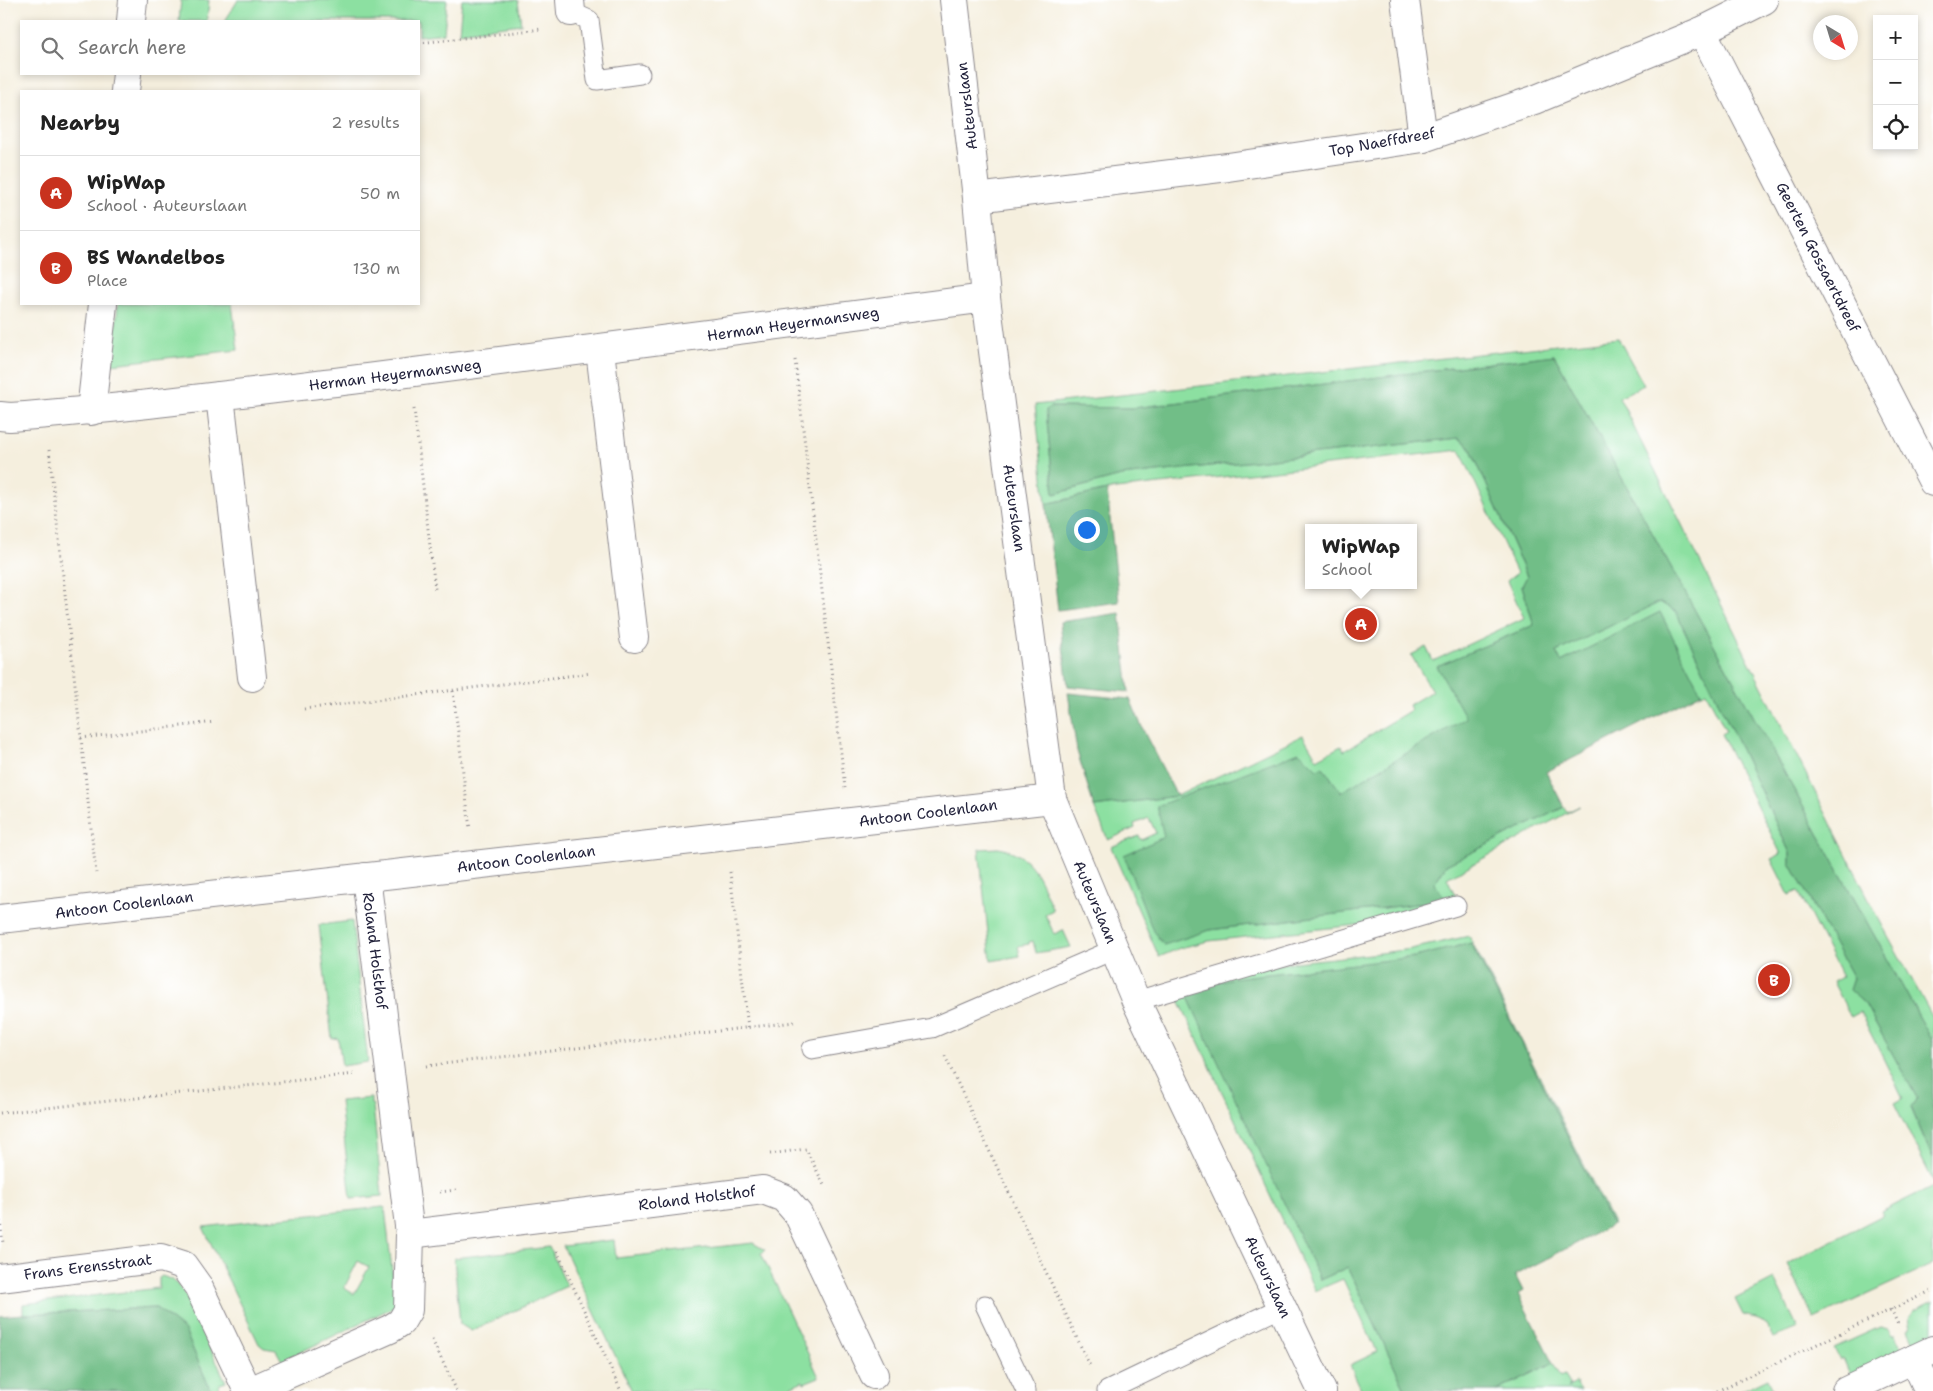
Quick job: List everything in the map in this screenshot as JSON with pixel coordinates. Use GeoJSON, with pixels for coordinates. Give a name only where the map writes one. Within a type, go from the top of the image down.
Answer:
{"type":"FeatureCollection","features":[{"type":"Feature","properties":{"kind":"street"},"geometry":{"type":"LineString","coordinates":[[131,20],[133,0]]}},
{"type":"Feature","properties":{"kind":"street","name":"Auteurslaan"},"geometry":{"type":"LineString","coordinates":[[954,0],[977,198],[986,298],[1052,799],[1136,1001],[1322,1391]]}},
{"type":"Feature","properties":{"kind":"street"},"geometry":{"type":"LineString","coordinates":[[1405,0],[1423,138]]}},
{"type":"Feature","properties":{"kind":"street","name":"Top Naeffdreef"},"geometry":{"type":"LineString","coordinates":[[977,198],[1228,167],[1423,138],[1534,100],[1702,32],[1764,0]]}},
{"type":"Feature","properties":{"kind":"street","name":"Geerten Gossaertdreef"},"geometry":{"type":"LineString","coordinates":[[1702,32],[1933,482]]}},
{"type":"Feature","properties":{"kind":"street"},"geometry":{"type":"LineString","coordinates":[[125,90],[127,75]]}},
{"type":"Feature","properties":{"kind":"street","name":"Herman Heyermansweg"},"geometry":{"type":"LineString","coordinates":[[0,416],[92,411],[220,396],[600,350],[986,298]]}},
{"type":"Feature","properties":{"kind":"street"},"geometry":{"type":"LineString","coordinates":[[92,411],[103,305]]}},
{"type":"Feature","properties":{"kind":"street"},"geometry":{"type":"LineString","coordinates":[[600,350],[634,638]]}},
{"type":"Feature","properties":{"kind":"street"},"geometry":{"type":"LineString","coordinates":[[220,396],[252,677]]}},
{"type":"Feature","properties":{"kind":"street","name":"Antoon Coolenlaan"},"geometry":{"type":"LineString","coordinates":[[0,919],[1052,799]]}},
{"type":"Feature","properties":{"kind":"street","name":"Roland Holsthof"},"geometry":{"type":"LineString","coordinates":[[366,877],[410,1234],[408,1310]]}},
{"type":"Feature","properties":{"kind":"street","name":"Roland Holsthof"},"geometry":{"type":"LineString","coordinates":[[410,1234],[763,1190],[784,1198],[798,1214],[874,1375]]}},
{"type":"Feature","properties":{"kind":"street","name":"Frans Erensstraat"},"geometry":{"type":"LineString","coordinates":[[0,1278],[161,1258],[183,1265],[198,1286],[249,1391]]}},
{"type":"Feature","properties":{"kind":"street"},"geometry":{"type":"LineString","coordinates":[[249,1391],[390,1329],[400,1322],[408,1310]]}},
{"type":"Feature","properties":{"kind":"street"},"geometry":{"type":"LineString","coordinates":[[1846,1391],[1924,1354],[1931,1391]]}},
{"type":"Feature","properties":{"kind":"lane"},"geometry":{"type":"LineString","coordinates":[[570,6],[589,20],[597,80],[640,74]]}},
{"type":"Feature","properties":{"kind":"lane"},"geometry":{"type":"LineString","coordinates":[[1136,1001],[1456,906]]}},
{"type":"Feature","properties":{"kind":"lane"},"geometry":{"type":"LineString","coordinates":[[812,1050],[932,1028],[1114,949]]}},
{"type":"Feature","properties":{"kind":"lane"},"geometry":{"type":"LineString","coordinates":[[985,1305],[1026,1391]]}},
{"type":"Feature","properties":{"kind":"lane"},"geometry":{"type":"LineString","coordinates":[[1107,1391],[1282,1307]]}},
{"type":"Feature","properties":{"kind":"path"},"geometry":{"type":"LineString","coordinates":[[420,43],[573,26],[570,6]]}},
{"type":"Feature","properties":{"kind":"path"},"geometry":{"type":"LineString","coordinates":[[790,324],[849,822]]}},
{"type":"Feature","properties":{"kind":"path"},"geometry":{"type":"LineString","coordinates":[[409,373],[435,590]]}},
{"type":"Feature","properties":{"kind":"path"},"geometry":{"type":"LineString","coordinates":[[45,414],[99,908]]}},
{"type":"Feature","properties":{"kind":"path"},"geometry":{"type":"LineString","coordinates":[[304,709],[591,673]]}},
{"type":"Feature","properties":{"kind":"path"},"geometry":{"type":"LineString","coordinates":[[453,691],[475,865]]}},
{"type":"Feature","properties":{"kind":"path"},"geometry":{"type":"LineString","coordinates":[[80,738],[216,722]]}},
{"type":"Feature","properties":{"kind":"path"},"geometry":{"type":"LineString","coordinates":[[726,836],[748,1028]]}},
{"type":"Feature","properties":{"kind":"path"},"geometry":{"type":"LineString","coordinates":[[932,1028],[1093,1373]]}},
{"type":"Feature","properties":{"kind":"path"},"geometry":{"type":"LineString","coordinates":[[541,1218],[621,1391]]}},
{"type":"Feature","properties":{"kind":"path"},"geometry":{"type":"LineString","coordinates":[[1717,1391],[1933,1290]]}},
{"type":"Feature","properties":{"kind":"path"},"geometry":{"type":"LineString","coordinates":[[408,1310],[425,1323],[457,1391]]}},
{"type":"Feature","properties":{"kind":"green space"},"geometry":{"type":"Polygon","coordinates":[[[181,0],[209,0],[207,20],[179,20],[181,0]]]}},
{"type":"Feature","properties":{"kind":"green space"},"geometry":{"type":"Polygon","coordinates":[[[238,0],[447,0],[444,33],[420,36],[420,20],[226,20],[238,0]]]}},
{"type":"Feature","properties":{"kind":"green space"},"geometry":{"type":"Polygon","coordinates":[[[462,0],[518,0],[521,24],[459,32],[462,0]]]}},
{"type":"Feature","properties":{"kind":"green space"},"geometry":{"type":"Polygon","coordinates":[[[118,305],[232,305],[238,350],[112,364],[118,305]]]}},
{"type":"Feature","properties":{"kind":"green space"},"geometry":{"type":"Polygon","coordinates":[[[1618,338],[1644,385],[1619,397],[1881,923],[1933,1018],[1933,1042],[1554,355],[1134,408],[1049,407],[1046,410],[1054,494],[1121,476],[1459,438],[1470,447],[1527,577],[1522,586],[1534,625],[1437,666],[1467,718],[1341,793],[1323,767],[1164,837],[1164,944],[1210,930],[1446,900],[1434,884],[1446,865],[1564,807],[1567,812],[1580,806],[1447,878],[1456,897],[1452,902],[1385,922],[1209,941],[1180,948],[1159,957],[1111,847],[1139,836],[1141,840],[1156,833],[1149,818],[1134,824],[1135,828],[1108,840],[1094,807],[1177,796],[1303,735],[1317,759],[1341,746],[1344,751],[1411,710],[1409,705],[1432,691],[1411,655],[1426,647],[1433,661],[1524,618],[1507,581],[1517,573],[1460,450],[1107,490],[1046,504],[1035,405],[1618,338]]]}},
{"type":"Feature","properties":{"kind":"green space"},"geometry":{"type":"Polygon","coordinates":[[[1554,355],[1933,1042],[1933,1159],[1911,1107],[1917,1098],[1865,1004],[1849,990],[1853,978],[1790,863],[1790,853],[1676,612],[1660,602],[1556,652],[1561,662],[1660,612],[1701,693],[1546,772],[1564,807],[1446,865],[1434,884],[1447,900],[1210,930],[1164,945],[1153,931],[1124,855],[1164,837],[1157,806],[1299,752],[1317,769],[1323,767],[1341,792],[1466,718],[1437,666],[1534,625],[1522,586],[1527,576],[1470,447],[1459,438],[1121,476],[1054,494],[1046,410],[1049,407],[1134,408],[1554,355]]]}},
{"type":"Feature","properties":{"kind":"green space"},"geometry":{"type":"Polygon","coordinates":[[[1107,490],[1119,602],[1058,610],[1046,504],[1107,490]]]}},
{"type":"Feature","properties":{"kind":"green space"},"geometry":{"type":"Polygon","coordinates":[[[1660,602],[1676,612],[1790,853],[1790,863],[1853,978],[1849,990],[1865,1004],[1917,1098],[1911,1108],[1933,1159],[1933,1181],[1894,1103],[1903,1098],[1860,1012],[1851,1017],[1833,982],[1842,977],[1798,891],[1789,895],[1771,859],[1781,854],[1721,734],[1726,731],[1706,692],[1701,693],[1660,613],[1561,662],[1556,652],[1660,602]]]}},
{"type":"Feature","properties":{"kind":"green space"},"geometry":{"type":"Polygon","coordinates":[[[1120,613],[1129,692],[1068,686],[1060,622],[1120,613]]]}},
{"type":"Feature","properties":{"kind":"green space"},"geometry":{"type":"Polygon","coordinates":[[[1068,693],[1130,699],[1145,734],[1177,796],[1094,807],[1077,751],[1068,693]]]}},
{"type":"Feature","properties":{"kind":"green space"},"geometry":{"type":"Polygon","coordinates":[[[998,848],[1020,856],[1034,870],[1053,910],[1045,914],[1054,934],[1063,930],[1071,947],[1036,953],[1033,941],[1029,942],[1029,944],[1018,946],[1020,956],[991,961],[979,849],[998,848]]]}},
{"type":"Feature","properties":{"kind":"green space"},"geometry":{"type":"Polygon","coordinates":[[[352,921],[368,1062],[342,1066],[338,1038],[332,1039],[319,925],[352,921]]]}},
{"type":"Feature","properties":{"kind":"green space"},"geometry":{"type":"Polygon","coordinates":[[[1469,936],[1614,1225],[1612,1225],[1471,944],[1415,957],[1383,962],[1233,978],[1320,1280],[1348,1267],[1406,1391],[1362,1391],[1350,1365],[1377,1352],[1343,1279],[1315,1291],[1172,985],[1232,969],[1411,949],[1469,936]]]}},
{"type":"Feature","properties":{"kind":"green space"},"geometry":{"type":"Polygon","coordinates":[[[1471,943],[1612,1225],[1515,1275],[1523,1291],[1518,1294],[1553,1363],[1496,1391],[1406,1391],[1348,1267],[1320,1280],[1184,989],[1233,978],[1415,957],[1471,943]]]}},
{"type":"Feature","properties":{"kind":"green space"},"geometry":{"type":"Polygon","coordinates":[[[371,1098],[382,1196],[351,1199],[340,1101],[371,1098]]]}},
{"type":"Feature","properties":{"kind":"green space"},"geometry":{"type":"Polygon","coordinates":[[[1933,1186],[1933,1264],[1814,1319],[1787,1264],[1883,1215],[1881,1212],[1933,1186]]]}},
{"type":"Feature","properties":{"kind":"green space"},"geometry":{"type":"Polygon","coordinates":[[[383,1207],[385,1208],[396,1306],[282,1361],[276,1350],[264,1348],[259,1344],[203,1227],[383,1207]],[[358,1261],[344,1288],[354,1294],[369,1267],[358,1261]]]}},
{"type":"Feature","properties":{"kind":"green space"},"geometry":{"type":"Polygon","coordinates":[[[614,1240],[616,1258],[753,1243],[765,1250],[761,1253],[819,1377],[804,1383],[803,1381],[781,1391],[632,1391],[563,1246],[614,1240]]]}},
{"type":"Feature","properties":{"kind":"green space"},"geometry":{"type":"Polygon","coordinates":[[[549,1247],[567,1286],[471,1331],[460,1324],[454,1258],[549,1247]]]}},
{"type":"Feature","properties":{"kind":"green space"},"geometry":{"type":"Polygon","coordinates":[[[162,1276],[173,1280],[184,1292],[226,1382],[220,1384],[217,1391],[211,1391],[185,1331],[156,1308],[23,1314],[23,1304],[159,1288],[159,1278],[162,1276]]]}},
{"type":"Feature","properties":{"kind":"green space"},"geometry":{"type":"Polygon","coordinates":[[[1774,1279],[1798,1328],[1773,1338],[1768,1327],[1762,1321],[1743,1315],[1735,1299],[1774,1279]]]}},
{"type":"Feature","properties":{"kind":"green space"},"geometry":{"type":"Polygon","coordinates":[[[1933,1301],[1933,1339],[1916,1347],[1908,1329],[1911,1327],[1909,1318],[1915,1310],[1933,1301]]]}},
{"type":"Feature","properties":{"kind":"green space"},"geometry":{"type":"Polygon","coordinates":[[[156,1308],[185,1331],[211,1391],[0,1391],[0,1316],[156,1308]]]}},
{"type":"Feature","properties":{"kind":"green space"},"geometry":{"type":"Polygon","coordinates":[[[1880,1327],[1888,1329],[1892,1335],[1895,1335],[1903,1352],[1851,1377],[1843,1358],[1840,1360],[1834,1348],[1880,1327]]]}},
{"type":"Feature","properties":{"kind":"green space"},"geometry":{"type":"Polygon","coordinates":[[[1553,1363],[1561,1377],[1565,1375],[1570,1385],[1567,1388],[1576,1383],[1580,1391],[1496,1391],[1553,1363]]]}},
{"type":"Feature","properties":{"kind":"green space"},"geometry":{"type":"Polygon","coordinates":[[[1768,1378],[1774,1391],[1741,1391],[1768,1378]]]}},
{"type":"Feature","properties":{"kind":"place","name":"WipWap"},"geometry":{"type":"Point","coordinates":[1361,624]}},
{"type":"Feature","properties":{"kind":"place","name":"BS Wandelbos"},"geometry":{"type":"Point","coordinates":[1774,980]}}]}
